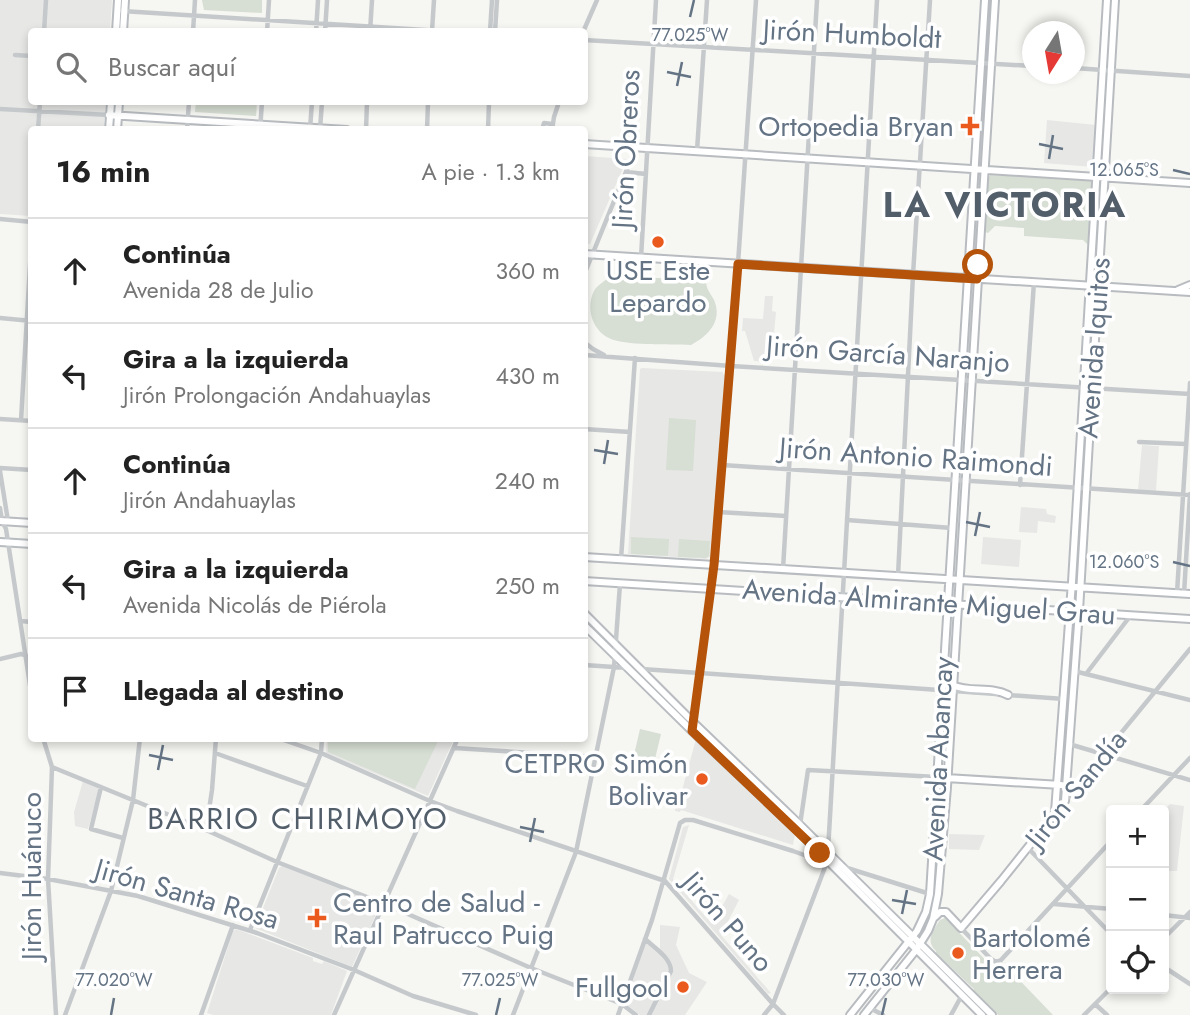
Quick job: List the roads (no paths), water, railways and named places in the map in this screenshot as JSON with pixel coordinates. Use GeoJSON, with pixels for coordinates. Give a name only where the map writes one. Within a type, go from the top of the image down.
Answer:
{"type":"FeatureCollection","features":[{"type":"Feature","properties":{"kind":"main road"},"geometry":{"type":"LineString","coordinates":[[118,0],[123,28]]}},
{"type":"Feature","properties":{"kind":"main road"},"geometry":{"type":"LineString","coordinates":[[117,28],[125,0]]}},
{"type":"Feature","properties":{"kind":"main road","name":"Avenida Abancay"},"geometry":{"type":"LineString","coordinates":[[850,1015],[911,939],[924,918],[930,894],[985,0]]}},
{"type":"Feature","properties":{"kind":"main road","name":"Avenida Abancay"},"geometry":{"type":"LineString","coordinates":[[864,1015],[918,947],[933,919],[938,894],[995,0]]}},
{"type":"Feature","properties":{"kind":"main road","name":"Avenida Iquitos"},"geometry":{"type":"LineString","coordinates":[[1075,610],[1106,70],[1107,0]]}},
{"type":"Feature","properties":{"kind":"main road","name":"Avenida Iquitos"},"geometry":{"type":"LineString","coordinates":[[1106,70],[1115,0]]}},
{"type":"Feature","properties":{"kind":"main road"},"geometry":{"type":"LineString","coordinates":[[109,126],[111,105]]}},
{"type":"Feature","properties":{"kind":"main road"},"geometry":{"type":"LineString","coordinates":[[117,126],[119,105]]}},
{"type":"Feature","properties":{"kind":"main road"},"geometry":{"type":"LineString","coordinates":[[109,115],[250,126]]}},
{"type":"Feature","properties":{"kind":"main road"},"geometry":{"type":"LineString","coordinates":[[588,144],[1190,183]]}},
{"type":"Feature","properties":{"kind":"main road"},"geometry":{"type":"LineString","coordinates":[[589,254],[1190,292]]}},
{"type":"Feature","properties":{"kind":"main road"},"geometry":{"type":"LineString","coordinates":[[1169,291],[1190,285]]}},
{"type":"Feature","properties":{"kind":"main road"},"geometry":{"type":"LineString","coordinates":[[4,523],[28,523]]}},
{"type":"Feature","properties":{"kind":"main road"},"geometry":{"type":"LineString","coordinates":[[4,542],[28,544]]}},
{"type":"Feature","properties":{"kind":"main road","name":"Avenida Almirante Miguel Grau"},"geometry":{"type":"LineString","coordinates":[[588,557],[843,575],[898,576],[958,583],[1184,594]]}},
{"type":"Feature","properties":{"kind":"main road","name":"Avenida Almirante Miguel Grau"},"geometry":{"type":"LineString","coordinates":[[588,581],[1190,619]]}},
{"type":"Feature","properties":{"kind":"main road"},"geometry":{"type":"LineString","coordinates":[[1055,814],[1067,657],[1075,610]]}},
{"type":"Feature","properties":{"kind":"main road"},"geometry":{"type":"LineString","coordinates":[[1065,801],[1075,658],[1075,610]]}},
{"type":"Feature","properties":{"kind":"main road"},"geometry":{"type":"LineString","coordinates":[[588,616],[842,866],[982,1015]]}},
{"type":"Feature","properties":{"kind":"main road"},"geometry":{"type":"LineString","coordinates":[[588,629],[911,939]]}},
{"type":"Feature","properties":{"kind":"main road"},"geometry":{"type":"LineString","coordinates":[[1067,657],[1075,658]]}},
{"type":"Feature","properties":{"kind":"main road"},"geometry":{"type":"LineString","coordinates":[[952,688],[1000,691],[1008,695]]}},
{"type":"Feature","properties":{"kind":"main road"},"geometry":{"type":"LineString","coordinates":[[1062,722],[1071,723]]}},
{"type":"Feature","properties":{"kind":"main road"},"geometry":{"type":"LineString","coordinates":[[937,777],[1066,786]]}},
{"type":"Feature","properties":{"kind":"main road","name":"Jirón Sandía"},"geometry":{"type":"LineString","coordinates":[[961,928],[1065,801]]}},
{"type":"Feature","properties":{"kind":"main road"},"geometry":{"type":"LineString","coordinates":[[933,919],[944,912],[961,928]]}},
{"type":"Feature","properties":{"kind":"main road"},"geometry":{"type":"LineString","coordinates":[[918,947],[992,1015]]}},
{"type":"Feature","properties":{"kind":"street"},"geometry":{"type":"LineString","coordinates":[[44,28],[46,0]]}},
{"type":"Feature","properties":{"kind":"street"},"geometry":{"type":"LineString","coordinates":[[193,28],[195,0]]}},
{"type":"Feature","properties":{"kind":"street"},"geometry":{"type":"LineString","coordinates":[[267,28],[269,0]]}},
{"type":"Feature","properties":{"kind":"street"},"geometry":{"type":"LineString","coordinates":[[316,28],[318,0]]}},
{"type":"Feature","properties":{"kind":"street"},"geometry":{"type":"LineString","coordinates":[[325,28],[327,0]]}},
{"type":"Feature","properties":{"kind":"street"},"geometry":{"type":"LineString","coordinates":[[371,28],[372,0]]}},
{"type":"Feature","properties":{"kind":"street"},"geometry":{"type":"LineString","coordinates":[[432,28],[434,0]]}},
{"type":"Feature","properties":{"kind":"street"},"geometry":{"type":"LineString","coordinates":[[489,28],[492,0]]}},
{"type":"Feature","properties":{"kind":"street"},"geometry":{"type":"LineString","coordinates":[[495,28],[497,0]]}},
{"type":"Feature","properties":{"kind":"street"},"geometry":{"type":"LineString","coordinates":[[585,28],[597,0]]}},
{"type":"Feature","properties":{"kind":"street","name":"Jirón Obreros"},"geometry":{"type":"LineString","coordinates":[[642,258],[656,0]]}},
{"type":"Feature","properties":{"kind":"street"},"geometry":{"type":"LineString","coordinates":[[697,151],[707,0]]}},
{"type":"Feature","properties":{"kind":"street"},"geometry":{"type":"LineString","coordinates":[[692,731],[714,567],[731,366],[756,0]]}},
{"type":"Feature","properties":{"kind":"street"},"geometry":{"type":"LineString","coordinates":[[783,569],[817,0]]}},
{"type":"Feature","properties":{"kind":"street"},"geometry":{"type":"LineString","coordinates":[[827,852],[877,0]]}},
{"type":"Feature","properties":{"kind":"street"},"geometry":{"type":"LineString","coordinates":[[898,576],[930,0]]}},
{"type":"Feature","properties":{"kind":"street"},"geometry":{"type":"LineString","coordinates":[[121,11],[326,23],[364,28]]}},
{"type":"Feature","properties":{"kind":"street","name":"Jirón Humboldt"},"geometry":{"type":"LineString","coordinates":[[588,40],[1022,65]]}},
{"type":"Feature","properties":{"kind":"street"},"geometry":{"type":"LineString","coordinates":[[15,55],[28,56]]}},
{"type":"Feature","properties":{"kind":"street"},"geometry":{"type":"LineString","coordinates":[[1085,69],[1190,76]]}},
{"type":"Feature","properties":{"kind":"street"},"geometry":{"type":"LineString","coordinates":[[38,126],[40,105]]}},
{"type":"Feature","properties":{"kind":"street"},"geometry":{"type":"LineString","coordinates":[[187,126],[189,105]]}},
{"type":"Feature","properties":{"kind":"street"},"geometry":{"type":"LineString","coordinates":[[260,126],[262,105]]}},
{"type":"Feature","properties":{"kind":"street"},"geometry":{"type":"LineString","coordinates":[[310,126],[312,105]]}},
{"type":"Feature","properties":{"kind":"street"},"geometry":{"type":"LineString","coordinates":[[320,126],[322,105]]}},
{"type":"Feature","properties":{"kind":"street"},"geometry":{"type":"LineString","coordinates":[[366,126],[367,105]]}},
{"type":"Feature","properties":{"kind":"street"},"geometry":{"type":"LineString","coordinates":[[427,126],[428,105]]}},
{"type":"Feature","properties":{"kind":"street"},"geometry":{"type":"LineString","coordinates":[[488,126],[489,105]]}},
{"type":"Feature","properties":{"kind":"street"},"geometry":{"type":"LineString","coordinates":[[552,126],[558,105]]}},
{"type":"Feature","properties":{"kind":"street"},"geometry":{"type":"LineString","coordinates":[[0,109],[109,115]]}},
{"type":"Feature","properties":{"kind":"street"},"geometry":{"type":"LineString","coordinates":[[589,254],[636,147]]}},
{"type":"Feature","properties":{"kind":"street"},"geometry":{"type":"LineString","coordinates":[[626,172],[646,174]]}},
{"type":"Feature","properties":{"kind":"street"},"geometry":{"type":"LineString","coordinates":[[0,219],[28,222]]}},
{"type":"Feature","properties":{"kind":"street"},"geometry":{"type":"LineString","coordinates":[[1020,485],[1034,282]]}},
{"type":"Feature","properties":{"kind":"street"},"geometry":{"type":"LineString","coordinates":[[0,318],[28,321]]}},
{"type":"Feature","properties":{"kind":"street"},"geometry":{"type":"LineString","coordinates":[[21,420],[28,333]]}},
{"type":"Feature","properties":{"kind":"street"},"geometry":{"type":"LineString","coordinates":[[588,345],[606,356]]}},
{"type":"Feature","properties":{"kind":"street","name":"Jirón García Naranjo"},"geometry":{"type":"LineString","coordinates":[[588,355],[1190,394]]}},
{"type":"Feature","properties":{"kind":"street"},"geometry":{"type":"LineString","coordinates":[[621,559],[635,358]]}},
{"type":"Feature","properties":{"kind":"street"},"geometry":{"type":"LineString","coordinates":[[1184,594],[1183,495],[1190,383]]}},
{"type":"Feature","properties":{"kind":"street"},"geometry":{"type":"LineString","coordinates":[[0,419],[28,421]]}},
{"type":"Feature","properties":{"kind":"street"},"geometry":{"type":"LineString","coordinates":[[588,429],[630,432]]}},
{"type":"Feature","properties":{"kind":"street"},"geometry":{"type":"LineString","coordinates":[[1139,442],[1186,444]]}},
{"type":"Feature","properties":{"kind":"street","name":"Jirón Antonio Raimondi"},"geometry":{"type":"LineString","coordinates":[[722,465],[1190,495]]}},
{"type":"Feature","properties":{"kind":"street"},"geometry":{"type":"LineString","coordinates":[[28,470],[0,470],[4,542],[28,676]]}},
{"type":"Feature","properties":{"kind":"street"},"geometry":{"type":"LineString","coordinates":[[1184,594],[1190,495]]}},
{"type":"Feature","properties":{"kind":"street"},"geometry":{"type":"LineString","coordinates":[[0,508],[4,523]]}},
{"type":"Feature","properties":{"kind":"street"},"geometry":{"type":"LineString","coordinates":[[718,512],[786,516]]}},
{"type":"Feature","properties":{"kind":"street"},"geometry":{"type":"LineString","coordinates":[[847,520],[952,528]]}},
{"type":"Feature","properties":{"kind":"street"},"geometry":{"type":"LineString","coordinates":[[513,1015],[576,852],[614,667],[620,584]]}},
{"type":"Feature","properties":{"kind":"street"},"geometry":{"type":"LineString","coordinates":[[1086,674],[1131,615]]}},
{"type":"Feature","properties":{"kind":"street"},"geometry":{"type":"LineString","coordinates":[[20,621],[28,622]]}},
{"type":"Feature","properties":{"kind":"street","name":"Jirón Sandía"},"geometry":{"type":"LineString","coordinates":[[1065,801],[1190,649]]}},
{"type":"Feature","properties":{"kind":"street"},"geometry":{"type":"LineString","coordinates":[[0,659],[28,656]]}},
{"type":"Feature","properties":{"kind":"street"},"geometry":{"type":"LineString","coordinates":[[588,665],[630,668]]}},
{"type":"Feature","properties":{"kind":"street"},"geometry":{"type":"LineString","coordinates":[[641,669],[942,690],[952,688]]}},
{"type":"Feature","properties":{"kind":"street"},"geometry":{"type":"LineString","coordinates":[[1074,671],[1190,700]]}},
{"type":"Feature","properties":{"kind":"street"},"geometry":{"type":"LineString","coordinates":[[1008,695],[1064,699]]}},
{"type":"Feature","properties":{"kind":"street","name":"Jirón Huánuco"},"geometry":{"type":"LineString","coordinates":[[44,742],[52,767],[48,879],[55,1015]]}},
{"type":"Feature","properties":{"kind":"street"},"geometry":{"type":"LineString","coordinates":[[65,1015],[111,891],[133,800],[140,742]]}},
{"type":"Feature","properties":{"kind":"street"},"geometry":{"type":"LineString","coordinates":[[206,830],[216,742]]}},
{"type":"Feature","properties":{"kind":"street","name":"Jirón Puno"},"geometry":{"type":"LineString","coordinates":[[289,742],[430,801],[665,881],[784,1015]]}},
{"type":"Feature","properties":{"kind":"street"},"geometry":{"type":"LineString","coordinates":[[250,930],[321,753],[322,742]]}},
{"type":"Feature","properties":{"kind":"street"},"geometry":{"type":"LineString","coordinates":[[334,1015],[456,742]]}},
{"type":"Feature","properties":{"kind":"street"},"geometry":{"type":"LineString","coordinates":[[1069,744],[1190,780]]}},
{"type":"Feature","properties":{"kind":"street"},"geometry":{"type":"LineString","coordinates":[[454,748],[597,757]]}},
{"type":"Feature","properties":{"kind":"street"},"geometry":{"type":"LineString","coordinates":[[215,753],[307,786]]}},
{"type":"Feature","properties":{"kind":"street"},"geometry":{"type":"LineString","coordinates":[[1146,805],[1190,758]]}},
{"type":"Feature","properties":{"kind":"street"},"geometry":{"type":"LineString","coordinates":[[52,767],[622,1004],[636,1015]]}},
{"type":"Feature","properties":{"kind":"street"},"geometry":{"type":"LineString","coordinates":[[800,825],[808,770],[937,777]]}},
{"type":"Feature","properties":{"kind":"street"},"geometry":{"type":"LineString","coordinates":[[102,787],[91,829],[123,838]]}},
{"type":"Feature","properties":{"kind":"street"},"geometry":{"type":"LineString","coordinates":[[618,1015],[665,881],[680,823],[693,820],[829,863],[773,1004],[765,1015]]}},
{"type":"Feature","properties":{"kind":"street"},"geometry":{"type":"LineString","coordinates":[[961,928],[991,959],[998,961],[1106,846]]}},
{"type":"Feature","properties":{"kind":"street"},"geometry":{"type":"LineString","coordinates":[[1028,848],[1108,931]]}},
{"type":"Feature","properties":{"kind":"street"},"geometry":{"type":"LineString","coordinates":[[842,866],[930,894]]}},
{"type":"Feature","properties":{"kind":"street","name":"Jirón Santa Rosa"},"geometry":{"type":"LineString","coordinates":[[0,873],[48,879],[138,897],[250,930],[413,996],[476,1015]]}},
{"type":"Feature","properties":{"kind":"street"},"geometry":{"type":"LineString","coordinates":[[1053,904],[1106,909]]}},
{"type":"Feature","properties":{"kind":"street"},"geometry":{"type":"LineString","coordinates":[[1169,933],[1190,912]]}},
{"type":"Feature","properties":{"kind":"street"},"geometry":{"type":"LineString","coordinates":[[1169,915],[1187,917]]}},
{"type":"Feature","properties":{"kind":"street"},"geometry":{"type":"LineString","coordinates":[[201,1015],[233,925]]}},
{"type":"Feature","properties":{"kind":"street"},"geometry":{"type":"LineString","coordinates":[[645,939],[671,966],[649,1015]]}},
{"type":"Feature","properties":{"kind":"street"},"geometry":{"type":"LineString","coordinates":[[1169,970],[1190,984]]}},
{"type":"Feature","properties":{"kind":"street"},"geometry":{"type":"LineString","coordinates":[[1084,1015],[1106,993]]}},
{"type":"Feature","properties":{"kind":"street"},"geometry":{"type":"LineString","coordinates":[[951,1015],[962,995]]}},
{"type":"Feature","properties":{"kind":"street"},"geometry":{"type":"LineString","coordinates":[[1095,1004],[1107,1015]]}},
{"type":"Feature","properties":{"kind":"street"},"geometry":{"type":"LineString","coordinates":[[870,1008],[883,1015]]}},
{"type":"Feature","properties":{"kind":"place","name":"Ortopedia Bryan"},"geometry":{"type":"Point","coordinates":[970,126]}},
{"type":"Feature","properties":{"kind":"place","name":"USE Este Lepardo"},"geometry":{"type":"Point","coordinates":[658,242]}},
{"type":"Feature","properties":{"kind":"place","name":"CETPRO Simón Bolivar"},"geometry":{"type":"Point","coordinates":[702,779]}},
{"type":"Feature","properties":{"kind":"place","name":"Centro de Salud - Raul Patrucco Puig"},"geometry":{"type":"Point","coordinates":[317,918]}},
{"type":"Feature","properties":{"kind":"place","name":"Bartolomé Herrera"},"geometry":{"type":"Point","coordinates":[958,953]}},
{"type":"Feature","properties":{"kind":"place","name":"Fullgool"},"geometry":{"type":"Point","coordinates":[683,987]}},
{"type":"Feature","properties":{"kind":"district","name":"LA VICTORIA"},"geometry":{"type":"Point","coordinates":[1005,205]}},
{"type":"Feature","properties":{"kind":"district","name":"BARRIO CHIRIMOYO"},"geometry":{"type":"Point","coordinates":[298,818]}}]}
